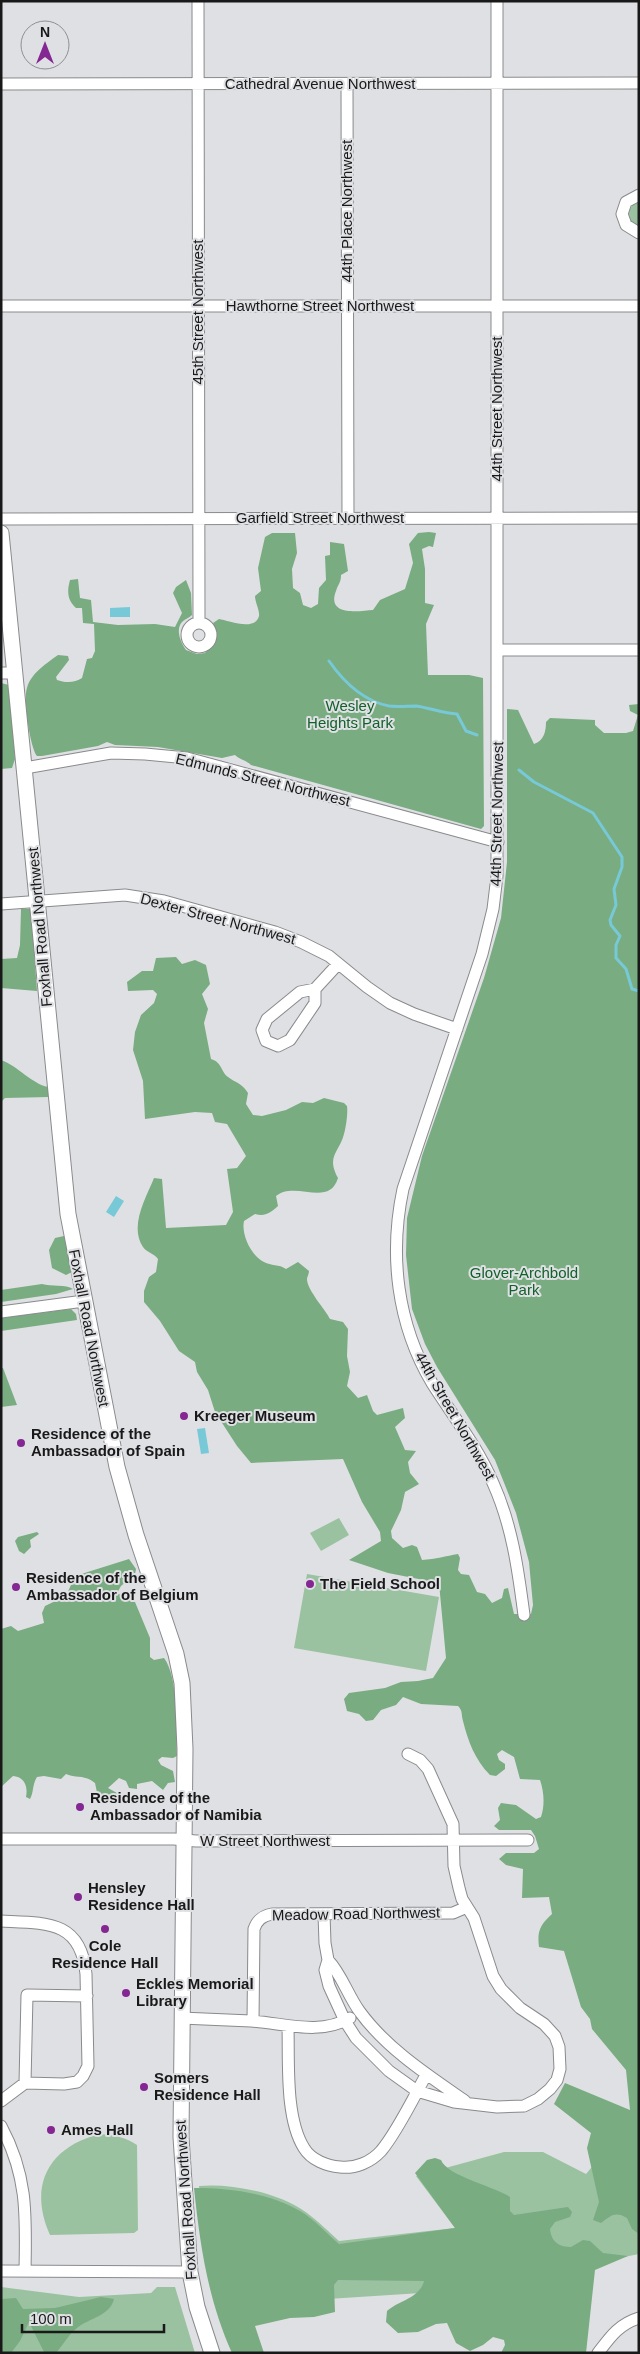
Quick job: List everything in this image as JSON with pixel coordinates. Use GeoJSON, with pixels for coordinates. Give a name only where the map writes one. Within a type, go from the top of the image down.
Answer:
{"type":"FeatureCollection","features":[{"type":"Feature","properties":{"kind":"main road","name":"Foxhall Road Northwest"},"geometry":{"type":"LineString","coordinates":[[1,533],[8,674],[25,768],[65,1194],[120,1482],[176,1654],[182,1683],[185,1749],[185,1841],[181,2137],[190,2272],[196,2307],[212,2353]]}},
{"type":"Feature","properties":{"kind":"street","name":"45th Street Northwest"},"geometry":{"type":"LineString","coordinates":[[198,1],[199,623]]}},
{"type":"Feature","properties":{"kind":"street","name":"44th Street Northwest"},"geometry":{"type":"LineString","coordinates":[[497,1],[498,842],[496,887],[490,926],[403,1189],[398,1231],[397,1278],[404,1319],[423,1365],[477,1450],[501,1501],[517,1560],[524,1615]]}},
{"type":"Feature","properties":{"kind":"street","name":"Cathedral Avenue Northwest"},"geometry":{"type":"LineString","coordinates":[[1,84],[639,83]]}},
{"type":"Feature","properties":{"kind":"street","name":"44th Place Northwest"},"geometry":{"type":"LineString","coordinates":[[347,84],[348,517]]}},
{"type":"Feature","properties":{"kind":"street"},"geometry":{"type":"LineString","coordinates":[[639,195],[626,202],[622,214],[626,225],[639,233]]}},
{"type":"Feature","properties":{"kind":"street","name":"Hawthorne Street Northwest"},"geometry":{"type":"LineString","coordinates":[[1,306],[639,306]]}},
{"type":"Feature","properties":{"kind":"street","name":"Garfield Street Northwest"},"geometry":{"type":"LineString","coordinates":[[1,519],[639,518]]}},
{"type":"Feature","properties":{"kind":"street"},"geometry":{"type":"LineString","coordinates":[[497,650],[639,650]]}},
{"type":"Feature","properties":{"kind":"street","name":"Edmunds Street Northwest"},"geometry":{"type":"LineString","coordinates":[[25,768],[115,753],[187,758],[498,842]]}},
{"type":"Feature","properties":{"kind":"street","name":"Dexter Street Northwest"},"geometry":{"type":"LineString","coordinates":[[1,904],[110,895],[149,897],[288,936],[320,951],[367,988],[390,1003],[414,1014],[457,1029]]}},
{"type":"Feature","properties":{"kind":"street"},"geometry":{"type":"LineString","coordinates":[[315,989],[315,1003],[287,1042],[278,1046],[266,1041],[262,1030],[267,1019],[300,992],[315,989],[338,964]]}},
{"type":"Feature","properties":{"kind":"street"},"geometry":{"type":"LineString","coordinates":[[1,1312],[84,1301]]}},
{"type":"Feature","properties":{"kind":"street"},"geometry":{"type":"LineString","coordinates":[[324,1914],[325,1943],[328,1960],[326,1970],[329,1986],[345,2021],[356,2038],[376,2060],[417,2091],[454,2102],[497,2107],[516,2107],[524,2106],[538,2099],[556,2080],[561,2058],[555,2036],[544,2024],[520,2008],[501,1989],[485,1957],[474,1918],[467,1907],[456,1876],[453,1824],[428,1769],[420,1760],[408,1754]]}},
{"type":"Feature","properties":{"kind":"street","name":"W Street Northwest"},"geometry":{"type":"LineString","coordinates":[[1,1839],[185,1841],[528,1840]]}},
{"type":"Feature","properties":{"kind":"street","name":"Meadow Road Northwest"},"geometry":{"type":"LineString","coordinates":[[253,2021],[254,1929],[259,1919],[272,1914],[453,1913],[467,1907]]}},
{"type":"Feature","properties":{"kind":"street"},"geometry":{"type":"LineString","coordinates":[[1,1921],[47,1925],[59,1928],[73,1937],[82,1950],[87,1996],[88,2066],[83,2076],[77,2082],[64,2084],[25,2083],[1,2101]]}},
{"type":"Feature","properties":{"kind":"street"},"geometry":{"type":"LineString","coordinates":[[328,1960],[337,1970],[360,2012],[395,2049],[426,2075],[466,2102]]}},
{"type":"Feature","properties":{"kind":"street"},"geometry":{"type":"LineString","coordinates":[[25,2083],[27,1995],[87,1996]]}},
{"type":"Feature","properties":{"kind":"street"},"geometry":{"type":"LineString","coordinates":[[182,2018],[253,2021],[288,2027],[326,2026],[345,2021],[360,2012]]}},
{"type":"Feature","properties":{"kind":"street"},"geometry":{"type":"LineString","coordinates":[[288,2027],[288,2082],[298,2136],[308,2153],[324,2164],[346,2168],[355,2167],[375,2156],[386,2144],[426,2075]]}},
{"type":"Feature","properties":{"kind":"street"},"geometry":{"type":"LineString","coordinates":[[1,2126],[13,2150],[23,2182],[25,2271]]}},
{"type":"Feature","properties":{"kind":"street"},"geometry":{"type":"LineString","coordinates":[[1,2271],[190,2272]]}},
{"type":"Feature","properties":{"kind":"street"},"geometry":{"type":"LineString","coordinates":[[598,2353],[624,2323],[639,2318]]}},
{"type":"Feature","properties":{"kind":"green space"},"geometry":{"type":"Polygon","coordinates":[[[639,202],[639,227],[631,222],[629,213],[631,207],[639,202]]]}},
{"type":"Feature","properties":{"kind":"green space","name":"Wesley Heights Park"},"geometry":{"type":"Polygon","coordinates":[[[272,533],[295,533],[297,553],[292,569],[293,588],[300,593],[303,605],[311,608],[318,604],[319,588],[326,580],[325,556],[330,555],[330,542],[344,544],[348,571],[341,575],[334,599],[340,609],[353,611],[373,610],[380,600],[405,589],[413,563],[409,544],[418,533],[436,533],[433,547],[429,546],[422,549],[425,569],[425,603],[434,605],[426,624],[428,675],[469,675],[483,678],[484,826],[481,829],[251,765],[235,755],[222,758],[158,747],[115,745],[107,742],[98,746],[42,756],[37,756],[34,751],[30,734],[26,693],[32,678],[58,655],[68,656],[69,660],[56,677],[57,680],[70,682],[79,680],[82,678],[87,659],[92,658],[95,651],[94,624],[83,623],[82,608],[76,608],[69,599],[70,580],[78,579],[80,598],[91,600],[93,622],[118,625],[155,624],[175,627],[182,613],[173,593],[176,587],[186,580],[191,593],[192,615],[180,625],[182,644],[186,650],[197,654],[205,653],[215,639],[213,623],[219,619],[247,624],[256,621],[259,616],[255,596],[261,591],[258,568],[265,537],[272,533]]]}},
{"type":"Feature","properties":{"kind":"green space"},"geometry":{"type":"Polygon","coordinates":[[[1,683],[9,685],[15,759],[12,768],[1,769],[1,683]]]}},
{"type":"Feature","properties":{"kind":"green space","name":"Glover-Archbold Park"},"geometry":{"type":"Polygon","coordinates":[[[639,704],[639,2234],[632,2229],[627,2218],[617,2214],[601,2223],[593,2220],[599,2202],[587,2148],[591,2133],[554,2104],[565,2083],[630,2110],[626,2070],[592,2029],[590,2019],[581,2007],[564,1951],[539,1947],[538,1937],[540,1929],[552,1914],[549,1897],[522,1898],[523,1869],[506,1865],[499,1859],[506,1853],[534,1853],[539,1849],[531,1830],[499,1830],[494,1826],[500,1820],[498,1808],[501,1803],[516,1805],[536,1819],[541,1817],[544,1798],[540,1780],[520,1779],[514,1757],[502,1750],[497,1754],[499,1760],[505,1764],[505,1769],[496,1776],[490,1775],[480,1763],[473,1750],[458,1706],[421,1704],[403,1697],[396,1705],[381,1710],[373,1720],[366,1721],[359,1714],[347,1711],[344,1699],[349,1693],[385,1688],[401,1682],[433,1678],[446,1658],[439,1583],[388,1573],[349,1560],[381,1541],[380,1532],[362,1502],[343,1459],[251,1463],[237,1446],[215,1412],[208,1390],[197,1372],[195,1362],[179,1351],[160,1321],[144,1302],[144,1291],[149,1277],[156,1272],[158,1259],[143,1247],[139,1239],[138,1221],[143,1203],[154,1178],[162,1179],[166,1228],[226,1225],[233,1212],[227,1169],[237,1168],[246,1156],[227,1124],[215,1122],[212,1113],[195,1112],[145,1119],[143,1081],[133,1050],[135,1032],[141,1015],[154,1003],[157,994],[153,990],[128,991],[127,982],[142,971],[153,971],[156,958],[176,957],[182,964],[195,960],[206,965],[210,984],[202,994],[208,1009],[204,1023],[211,1059],[217,1062],[228,1077],[246,1090],[248,1093],[246,1104],[253,1115],[262,1116],[286,1110],[302,1102],[313,1103],[324,1098],[344,1103],[347,1106],[344,1134],[333,1159],[333,1165],[338,1178],[334,1187],[319,1193],[292,1191],[276,1196],[278,1206],[272,1211],[265,1215],[255,1214],[244,1221],[244,1232],[248,1244],[255,1255],[264,1262],[286,1269],[298,1262],[309,1271],[307,1279],[310,1288],[330,1319],[343,1322],[348,1329],[347,1356],[350,1372],[347,1386],[358,1398],[367,1395],[373,1411],[377,1415],[403,1408],[405,1418],[395,1427],[405,1450],[416,1451],[408,1462],[410,1473],[419,1484],[405,1492],[401,1510],[391,1531],[392,1538],[403,1548],[412,1545],[417,1547],[422,1560],[458,1554],[460,1558],[458,1570],[461,1574],[469,1575],[477,1592],[485,1594],[492,1603],[502,1598],[504,1589],[508,1588],[514,1614],[531,1614],[533,1605],[529,1562],[516,1513],[495,1460],[437,1367],[425,1344],[412,1309],[406,1255],[407,1218],[422,1156],[484,978],[501,918],[507,862],[507,709],[518,710],[534,744],[542,738],[546,722],[550,718],[595,720],[595,725],[604,733],[626,733],[633,731],[638,715],[630,711],[629,705],[639,704]]]}},
{"type":"Feature","properties":{"kind":"green space"},"geometry":{"type":"Polygon","coordinates":[[[21,909],[31,909],[37,991],[1,988],[1,959],[17,958],[20,945],[21,909]]]}},
{"type":"Feature","properties":{"kind":"green space"},"geometry":{"type":"Polygon","coordinates":[[[1,1060],[36,1082],[48,1087],[49,1097],[5,1098],[1,1102],[1,1060]]]}},
{"type":"Feature","properties":{"kind":"green space"},"geometry":{"type":"Polygon","coordinates":[[[64,1236],[72,1272],[66,1275],[52,1268],[49,1250],[55,1238],[64,1236]]]}},
{"type":"Feature","properties":{"kind":"green space"},"geometry":{"type":"Polygon","coordinates":[[[42,1284],[73,1289],[56,1294],[1,1302],[1,1290],[42,1284]]]}},
{"type":"Feature","properties":{"kind":"green space"},"geometry":{"type":"Polygon","coordinates":[[[71,1309],[76,1314],[77,1320],[1,1331],[1,1318],[71,1309]]]}},
{"type":"Feature","properties":{"kind":"green space"},"geometry":{"type":"Polygon","coordinates":[[[1,1368],[3,1368],[17,1405],[1,1407],[1,1368]]]}},
{"type":"Feature","properties":{"kind":"green space"},"geometry":{"type":"Polygon","coordinates":[[[339,1518],[349,1535],[321,1551],[310,1533],[339,1518]]]}},
{"type":"Feature","properties":{"kind":"green space"},"geometry":{"type":"Polygon","coordinates":[[[37,1532],[39,1534],[30,1540],[31,1547],[24,1554],[19,1551],[15,1541],[18,1537],[37,1532]]]}},
{"type":"Feature","properties":{"kind":"green space"},"geometry":{"type":"Polygon","coordinates":[[[129,1559],[136,1569],[135,1574],[121,1586],[117,1593],[135,1602],[150,1638],[150,1657],[154,1660],[164,1658],[169,1667],[176,1705],[177,1756],[173,1758],[162,1757],[158,1760],[161,1765],[173,1771],[175,1782],[168,1783],[163,1790],[152,1781],[137,1784],[137,1789],[129,1788],[126,1781],[119,1778],[108,1788],[117,1793],[118,1797],[103,1799],[99,1802],[95,1783],[84,1778],[66,1774],[61,1779],[44,1776],[37,1777],[30,1799],[26,1797],[25,1783],[20,1778],[13,1776],[1,1787],[1,1629],[11,1626],[18,1631],[44,1623],[42,1613],[45,1606],[66,1596],[75,1576],[129,1559]]]}},
{"type":"Feature","properties":{"kind":"green space"},"geometry":{"type":"Polygon","coordinates":[[[307,1574],[439,1597],[426,1671],[294,1648],[307,1574]]]}},
{"type":"Feature","properties":{"kind":"green space"},"geometry":{"type":"Polygon","coordinates":[[[639,2111],[639,2254],[452,2291],[234,2305],[208,2248],[199,2186],[212,2185],[241,2188],[283,2200],[307,2213],[339,2241],[455,2228],[416,2176],[504,2152],[543,2152],[586,2174],[639,2111]]]}},
{"type":"Feature","properties":{"kind":"green space"},"geometry":{"type":"Polygon","coordinates":[[[100,2134],[119,2137],[137,2145],[138,2230],[134,2233],[50,2235],[41,2200],[42,2185],[47,2171],[67,2148],[82,2140],[100,2134]]]}},
{"type":"Feature","properties":{"kind":"green space"},"geometry":{"type":"Polygon","coordinates":[[[435,2158],[441,2160],[452,2171],[510,2197],[510,2211],[514,2215],[568,2207],[572,2212],[570,2217],[555,2222],[550,2229],[552,2237],[559,2244],[571,2247],[583,2240],[590,2241],[603,2253],[628,2256],[595,2270],[586,2353],[501,2353],[505,2345],[504,2340],[493,2337],[483,2345],[470,2351],[456,2343],[447,2323],[436,2324],[418,2332],[398,2333],[386,2322],[387,2311],[418,2291],[424,2281],[338,2280],[334,2285],[335,2312],[314,2317],[290,2318],[255,2326],[264,2353],[232,2353],[217,2313],[206,2272],[194,2188],[222,2189],[249,2193],[288,2205],[305,2214],[339,2244],[455,2228],[415,2173],[427,2160],[435,2158]]]}},
{"type":"Feature","properties":{"kind":"green space"},"geometry":{"type":"Polygon","coordinates":[[[1,2287],[79,2297],[151,2293],[157,2287],[175,2287],[195,2353],[1,2353],[1,2287]]]}},
{"type":"Feature","properties":{"kind":"green space"},"geometry":{"type":"Polygon","coordinates":[[[101,2297],[114,2299],[112,2305],[104,2313],[77,2328],[56,2353],[44,2352],[29,2322],[20,2341],[11,2353],[1,2353],[1,2299],[16,2298],[23,2309],[55,2308],[101,2297]]]}},
{"type":"Feature","properties":{"kind":"water"},"geometry":{"type":"Polygon","coordinates":[[[130,607],[130,617],[110,617],[110,608],[130,607]]]}},
{"type":"Feature","properties":{"kind":"water"},"geometry":{"type":"Polygon","coordinates":[[[116,1196],[124,1201],[114,1217],[106,1212],[116,1196]]]}},
{"type":"Feature","properties":{"kind":"water"},"geometry":{"type":"Polygon","coordinates":[[[205,1428],[209,1453],[201,1454],[197,1429],[205,1428]]]}},
{"type":"Feature","properties":{"kind":"waterway"},"geometry":{"type":"LineString","coordinates":[[329,661],[347,683],[371,700],[389,706],[416,706],[457,714],[466,731],[477,735]]}},
{"type":"Feature","properties":{"kind":"waterway"},"geometry":{"type":"LineString","coordinates":[[519,770],[534,782],[593,813],[622,857],[622,867],[614,889],[616,905],[610,920],[611,925],[620,936],[616,945],[616,958],[626,969],[632,989],[639,991]]}},
{"type":"Feature","properties":{"kind":"place","name":"Kreeger Museum"},"geometry":{"type":"Point","coordinates":[184,1416]}},
{"type":"Feature","properties":{"kind":"place","name":"Residence of the Ambassador of Spain"},"geometry":{"type":"Point","coordinates":[21,1443]}},
{"type":"Feature","properties":{"kind":"place","name":"The Field School"},"geometry":{"type":"Point","coordinates":[310,1584]}},
{"type":"Feature","properties":{"kind":"place","name":"Residence of the Ambassador of Belgium"},"geometry":{"type":"Point","coordinates":[16,1587]}},
{"type":"Feature","properties":{"kind":"place","name":"Residence of the Ambassador of Namibia"},"geometry":{"type":"Point","coordinates":[80,1807]}},
{"type":"Feature","properties":{"kind":"place","name":"Hensley Residence Hall"},"geometry":{"type":"Point","coordinates":[78,1897]}},
{"type":"Feature","properties":{"kind":"place","name":"Cole Residence Hall"},"geometry":{"type":"Point","coordinates":[105,1929]}},
{"type":"Feature","properties":{"kind":"place","name":"Eckles Memorial Library"},"geometry":{"type":"Point","coordinates":[126,1993]}},
{"type":"Feature","properties":{"kind":"place","name":"Somers Residence Hall"},"geometry":{"type":"Point","coordinates":[144,2087]}},
{"type":"Feature","properties":{"kind":"place","name":"Ames Hall"},"geometry":{"type":"Point","coordinates":[51,2130]}}]}
